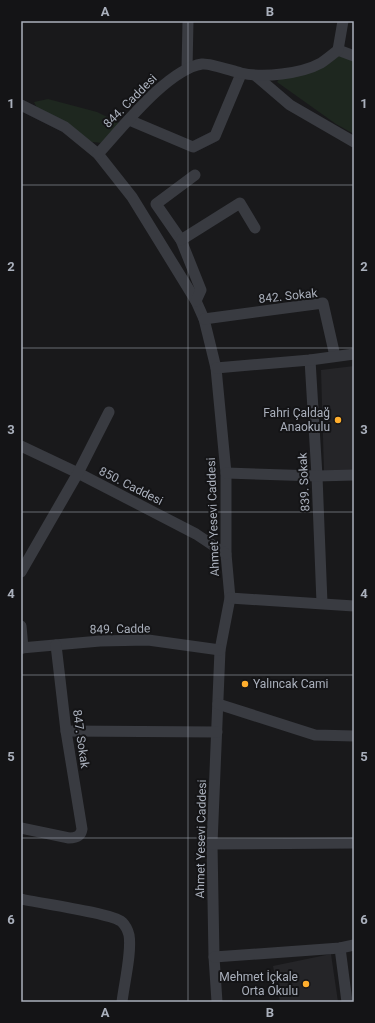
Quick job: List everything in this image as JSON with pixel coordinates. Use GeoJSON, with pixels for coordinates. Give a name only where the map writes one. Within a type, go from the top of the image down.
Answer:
{"type":"FeatureCollection","features":[{"type":"Feature","properties":{"kind":"street"},"geometry":{"type":"LineString","coordinates":[[187,69],[188,21]]}},
{"type":"Feature","properties":{"kind":"street"},"geometry":{"type":"LineString","coordinates":[[343,21],[338,50],[354,56]]}},
{"type":"Feature","properties":{"kind":"street","name":"844. Caddesi"},"geometry":{"type":"LineString","coordinates":[[98,154],[158,89],[183,70],[204,64],[241,74],[256,76],[287,73],[306,69],[322,62],[338,50]]}},
{"type":"Feature","properties":{"kind":"street"},"geometry":{"type":"LineString","coordinates":[[129,120],[193,147],[215,136],[241,74]]}},
{"type":"Feature","properties":{"kind":"street"},"geometry":{"type":"LineString","coordinates":[[256,76],[290,105],[354,142]]}},
{"type":"Feature","properties":{"kind":"street","name":"Ahmet Yesevi Caddesi"},"geometry":{"type":"LineString","coordinates":[[21,105],[65,127],[98,154],[132,197],[196,302],[204,319],[216,368],[226,473],[226,554],[230,598],[220,650],[212,844],[214,957],[217,1002]]}},
{"type":"Feature","properties":{"kind":"street"},"geometry":{"type":"LineString","coordinates":[[195,175],[156,204],[181,240],[201,290],[196,302]]}},
{"type":"Feature","properties":{"kind":"street"},"geometry":{"type":"LineString","coordinates":[[181,240],[240,203],[255,228]]}},
{"type":"Feature","properties":{"kind":"street","name":"842. Sokak"},"geometry":{"type":"LineString","coordinates":[[204,319],[323,303],[335,356]]}},
{"type":"Feature","properties":{"kind":"street"},"geometry":{"type":"LineString","coordinates":[[216,368],[310,360],[354,354]]}},
{"type":"Feature","properties":{"kind":"street","name":"839. Sokak"},"geometry":{"type":"LineString","coordinates":[[310,360],[317,476],[322,603]]}},
{"type":"Feature","properties":{"kind":"street"},"geometry":{"type":"LineString","coordinates":[[21,572],[78,473],[109,412]]}},
{"type":"Feature","properties":{"kind":"street","name":"850. Caddesi"},"geometry":{"type":"LineString","coordinates":[[21,446],[78,473],[196,534],[226,554]]}},
{"type":"Feature","properties":{"kind":"street"},"geometry":{"type":"LineString","coordinates":[[226,473],[317,476],[354,475]]}},
{"type":"Feature","properties":{"kind":"street"},"geometry":{"type":"LineString","coordinates":[[230,598],[354,606]]}},
{"type":"Feature","properties":{"kind":"street"},"geometry":{"type":"LineString","coordinates":[[21,626],[22,648]]}},
{"type":"Feature","properties":{"kind":"street","name":"849. Cadde"},"geometry":{"type":"LineString","coordinates":[[22,648],[100,641],[148,640],[220,650]]}},
{"type":"Feature","properties":{"kind":"street","name":"847. Sokak"},"geometry":{"type":"LineString","coordinates":[[21,828],[69,838],[80,835],[82,829],[66,730],[56,645]]}},
{"type":"Feature","properties":{"kind":"street"},"geometry":{"type":"LineString","coordinates":[[218,704],[315,735],[354,736]]}},
{"type":"Feature","properties":{"kind":"street"},"geometry":{"type":"LineString","coordinates":[[66,730],[217,732]]}},
{"type":"Feature","properties":{"kind":"street"},"geometry":{"type":"LineString","coordinates":[[212,844],[354,843]]}},
{"type":"Feature","properties":{"kind":"street"},"geometry":{"type":"LineString","coordinates":[[21,899],[107,916],[122,922],[129,937],[129,956],[122,1002]]}},
{"type":"Feature","properties":{"kind":"street"},"geometry":{"type":"LineString","coordinates":[[214,957],[340,948],[354,945]]}},
{"type":"Feature","properties":{"kind":"street"},"geometry":{"type":"LineString","coordinates":[[340,948],[347,1002]]}},
{"type":"Feature","properties":{"kind":"shaded area"},"geometry":{"type":"Polygon","coordinates":[[[339,55],[354,61],[354,134],[336,124],[277,82],[280,78],[312,71],[326,65],[339,55]]]}},
{"type":"Feature","properties":{"kind":"shaded area"},"geometry":{"type":"Polygon","coordinates":[[[48,99],[97,112],[119,123],[103,143],[92,142],[37,108],[34,102],[48,99]]]}},
{"type":"Feature","properties":{"kind":"shaded area","name":"Fahri Çaldağ Anaokulu"},"geometry":{"type":"Polygon","coordinates":[[[354,366],[354,470],[324,471],[321,370],[354,366]]]}},
{"type":"Feature","properties":{"kind":"shaded area","name":"Mehmet İçkale Orta Okulu"},"geometry":{"type":"Polygon","coordinates":[[[331,954],[338,1002],[280,1002],[273,966],[331,954]]]}},
{"type":"Feature","properties":{"kind":"place","name":"Fahri Çaldağ Anaokulu"},"geometry":{"type":"Point","coordinates":[338,420]}},
{"type":"Feature","properties":{"kind":"place","name":"Yalıncak Cami"},"geometry":{"type":"Point","coordinates":[245,684]}},
{"type":"Feature","properties":{"kind":"place","name":"Mehmet İçkale Orta Okulu"},"geometry":{"type":"Point","coordinates":[306,984]}}]}
